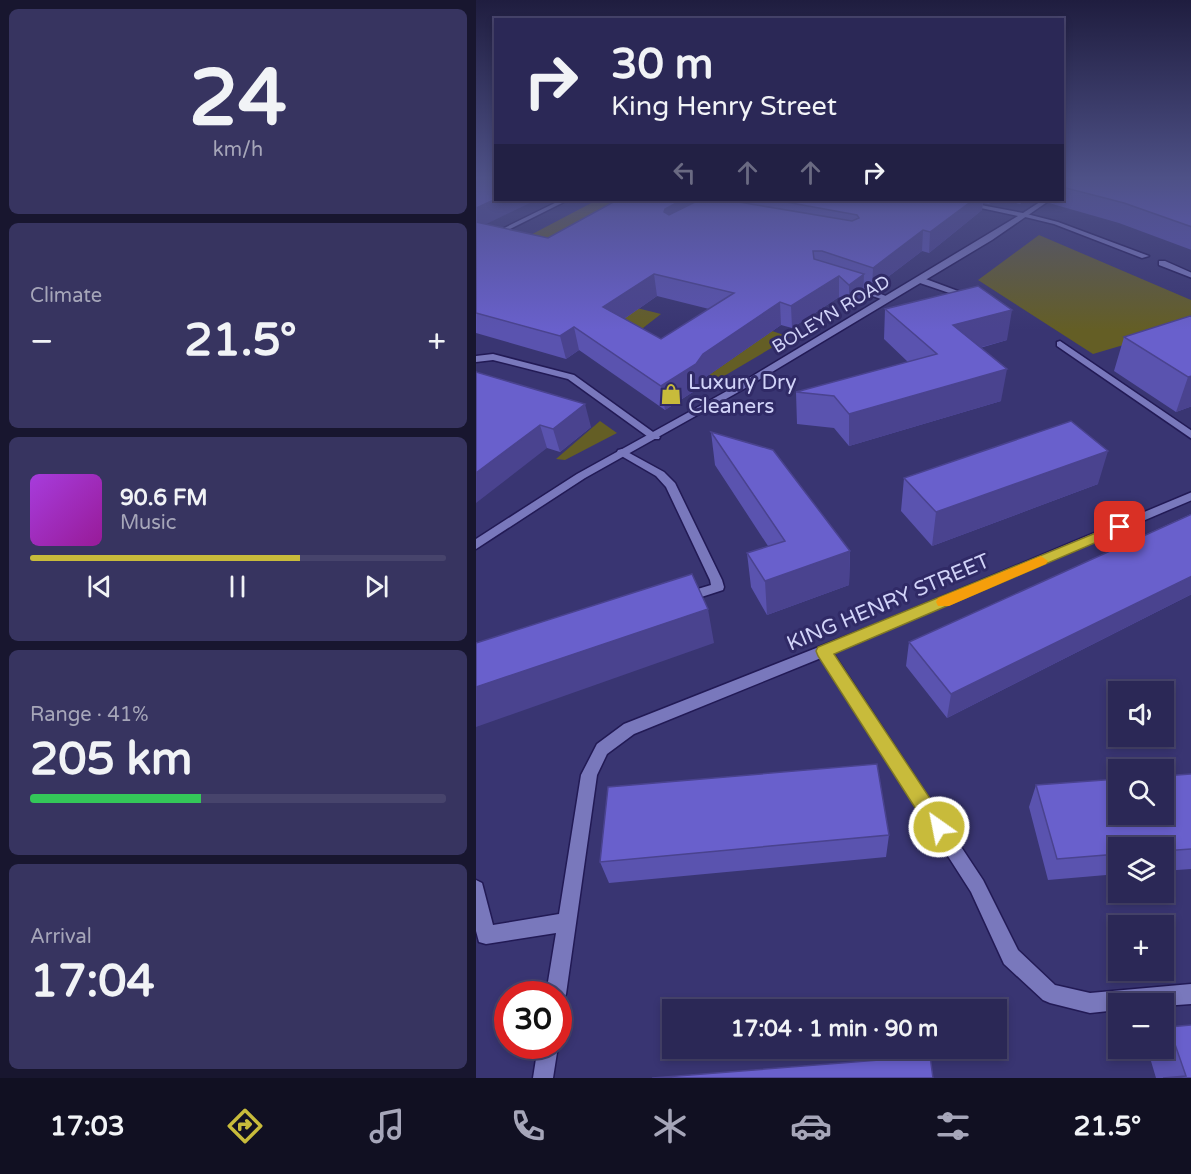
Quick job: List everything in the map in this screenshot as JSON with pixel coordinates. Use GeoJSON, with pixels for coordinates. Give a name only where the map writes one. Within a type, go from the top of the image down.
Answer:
{"type":"FeatureCollection","features":[{"type":"Feature","properties":{"kind":"street"},"geometry":{"type":"LineString","coordinates":[[496,234],[506,229]]}},
{"type":"Feature","properties":{"kind":"street","name":"BOLEYN ROAD"},"geometry":{"type":"LineString","coordinates":[[476,545],[519,514],[622,452],[655,437],[1001,229]]}},
{"type":"Feature","properties":{"kind":"street"},"geometry":{"type":"LineString","coordinates":[[1073,229],[1145,256]]}},
{"type":"Feature","properties":{"kind":"street"},"geometry":{"type":"LineString","coordinates":[[1162,263],[1192,276]]}},
{"type":"Feature","properties":{"kind":"street"},"geometry":{"type":"LineString","coordinates":[[920,280],[980,299]]}},
{"type":"Feature","properties":{"kind":"street"},"geometry":{"type":"LineString","coordinates":[[839,282],[887,298]]}},
{"type":"Feature","properties":{"kind":"street"},"geometry":{"type":"LineString","coordinates":[[1060,344],[1192,436]]}},
{"type":"Feature","properties":{"kind":"street"},"geometry":{"type":"LineString","coordinates":[[476,359],[493,357],[571,376],[655,437]]}},
{"type":"Feature","properties":{"kind":"street"},"geometry":{"type":"LineString","coordinates":[[622,452],[660,474],[671,485],[718,586],[676,600]]}},
{"type":"Feature","properties":{"kind":"street","name":"KING HENRY STREET"},"geometry":{"type":"LineString","coordinates":[[567,922],[589,775],[602,749],[629,729],[824,651],[1192,495]]}},
{"type":"Feature","properties":{"kind":"street"},"geometry":{"type":"LineString","coordinates":[[824,651],[977,886],[1011,957],[1050,993],[1090,1003],[1192,994]]}},
{"type":"Feature","properties":{"kind":"street"},"geometry":{"type":"LineString","coordinates":[[476,889],[486,935],[567,922],[558,981]]}},
{"type":"Feature","properties":{"kind":"street"},"geometry":{"type":"LineString","coordinates":[[543,1078],[546,1059]]}},
{"type":"Feature","properties":{"kind":"shaded area"},"geometry":{"type":"Polygon","coordinates":[[[541,229],[579,229],[551,246],[521,240],[541,229]]]}},
{"type":"Feature","properties":{"kind":"shaded area"},"geometry":{"type":"Polygon","coordinates":[[[1039,235],[1191,300],[1191,325],[1093,354],[978,280],[1039,235]]]}},
{"type":"Feature","properties":{"kind":"shaded area"},"geometry":{"type":"Polygon","coordinates":[[[589,296],[661,314],[616,349],[589,296]]]}},
{"type":"Feature","properties":{"kind":"shaded area"},"geometry":{"type":"Polygon","coordinates":[[[772,331],[790,337],[719,379],[709,375],[772,331]]]}},
{"type":"Feature","properties":{"kind":"shaded area"},"geometry":{"type":"Polygon","coordinates":[[[600,421],[617,433],[565,460],[556,459],[600,421]]]}},
{"type":"Feature","properties":{"kind":"building"},"geometry":{"type":"Polygon","coordinates":[[[476,229],[509,229],[548,238],[564,229],[934,229],[930,232],[923,230],[873,268],[822,251],[813,251],[814,259],[864,274],[849,285],[839,276],[791,306],[780,302],[703,354],[696,364],[661,386],[574,327],[560,336],[476,313],[476,229]],[[654,274],[603,307],[661,339],[734,293],[654,274]]]}},
{"type":"Feature","properties":{"kind":"building"},"geometry":{"type":"Polygon","coordinates":[[[978,286],[1012,310],[953,325],[1007,369],[849,414],[834,396],[796,392],[937,354],[885,309],[978,286]]]}},
{"type":"Feature","properties":{"kind":"building"},"geometry":{"type":"Polygon","coordinates":[[[1192,317],[1192,376],[1188,377],[1124,337],[1192,317]]]}},
{"type":"Feature","properties":{"kind":"building"},"geometry":{"type":"Polygon","coordinates":[[[476,372],[585,404],[553,429],[540,425],[476,473],[476,372]]]}},
{"type":"Feature","properties":{"kind":"building"},"geometry":{"type":"Polygon","coordinates":[[[1071,421],[1108,451],[936,512],[904,478],[1071,421]]]}},
{"type":"Feature","properties":{"kind":"building"},"geometry":{"type":"Polygon","coordinates":[[[711,432],[773,450],[850,551],[765,581],[747,553],[785,541],[711,432]]]}},
{"type":"Feature","properties":{"kind":"building"},"geometry":{"type":"Polygon","coordinates":[[[1192,514],[1192,576],[951,694],[909,642],[1192,514]]]}},
{"type":"Feature","properties":{"kind":"building"},"geometry":{"type":"Polygon","coordinates":[[[692,574],[708,609],[476,687],[476,643],[692,574]]]}},
{"type":"Feature","properties":{"kind":"building"},"geometry":{"type":"Polygon","coordinates":[[[877,764],[889,835],[600,862],[608,787],[877,764]]]}},
{"type":"Feature","properties":{"kind":"building"},"geometry":{"type":"Polygon","coordinates":[[[1192,774],[1192,849],[1174,850],[1174,837],[1108,837],[1108,855],[1057,859],[1036,785],[1108,780],[1108,825],[1174,825],[1174,775],[1192,774]]]}},
{"type":"Feature","properties":{"kind":"building"},"geometry":{"type":"Polygon","coordinates":[[[1192,1025],[1192,1078],[1163,1078],[1186,1076],[1174,1041],[1174,1027],[1192,1025]]]}},
{"type":"Feature","properties":{"kind":"building"},"geometry":{"type":"Polygon","coordinates":[[[892,1059],[930,1059],[933,1078],[652,1078],[892,1059]]]}},
{"type":"Feature","properties":{"kind":"slow traffic"},"geometry":{"type":"LineString","coordinates":[[943,602],[1041,561]]}},
{"type":"Feature","properties":{"kind":"place","name":"Luxury Dry Cleaners"},"geometry":{"type":"Point","coordinates":[671,394]}},
{"type":"Feature","properties":{"kind":"route"},"geometry":{"type":"LineString","coordinates":[[939,827],[824,651],[1120,527]]}}]}
